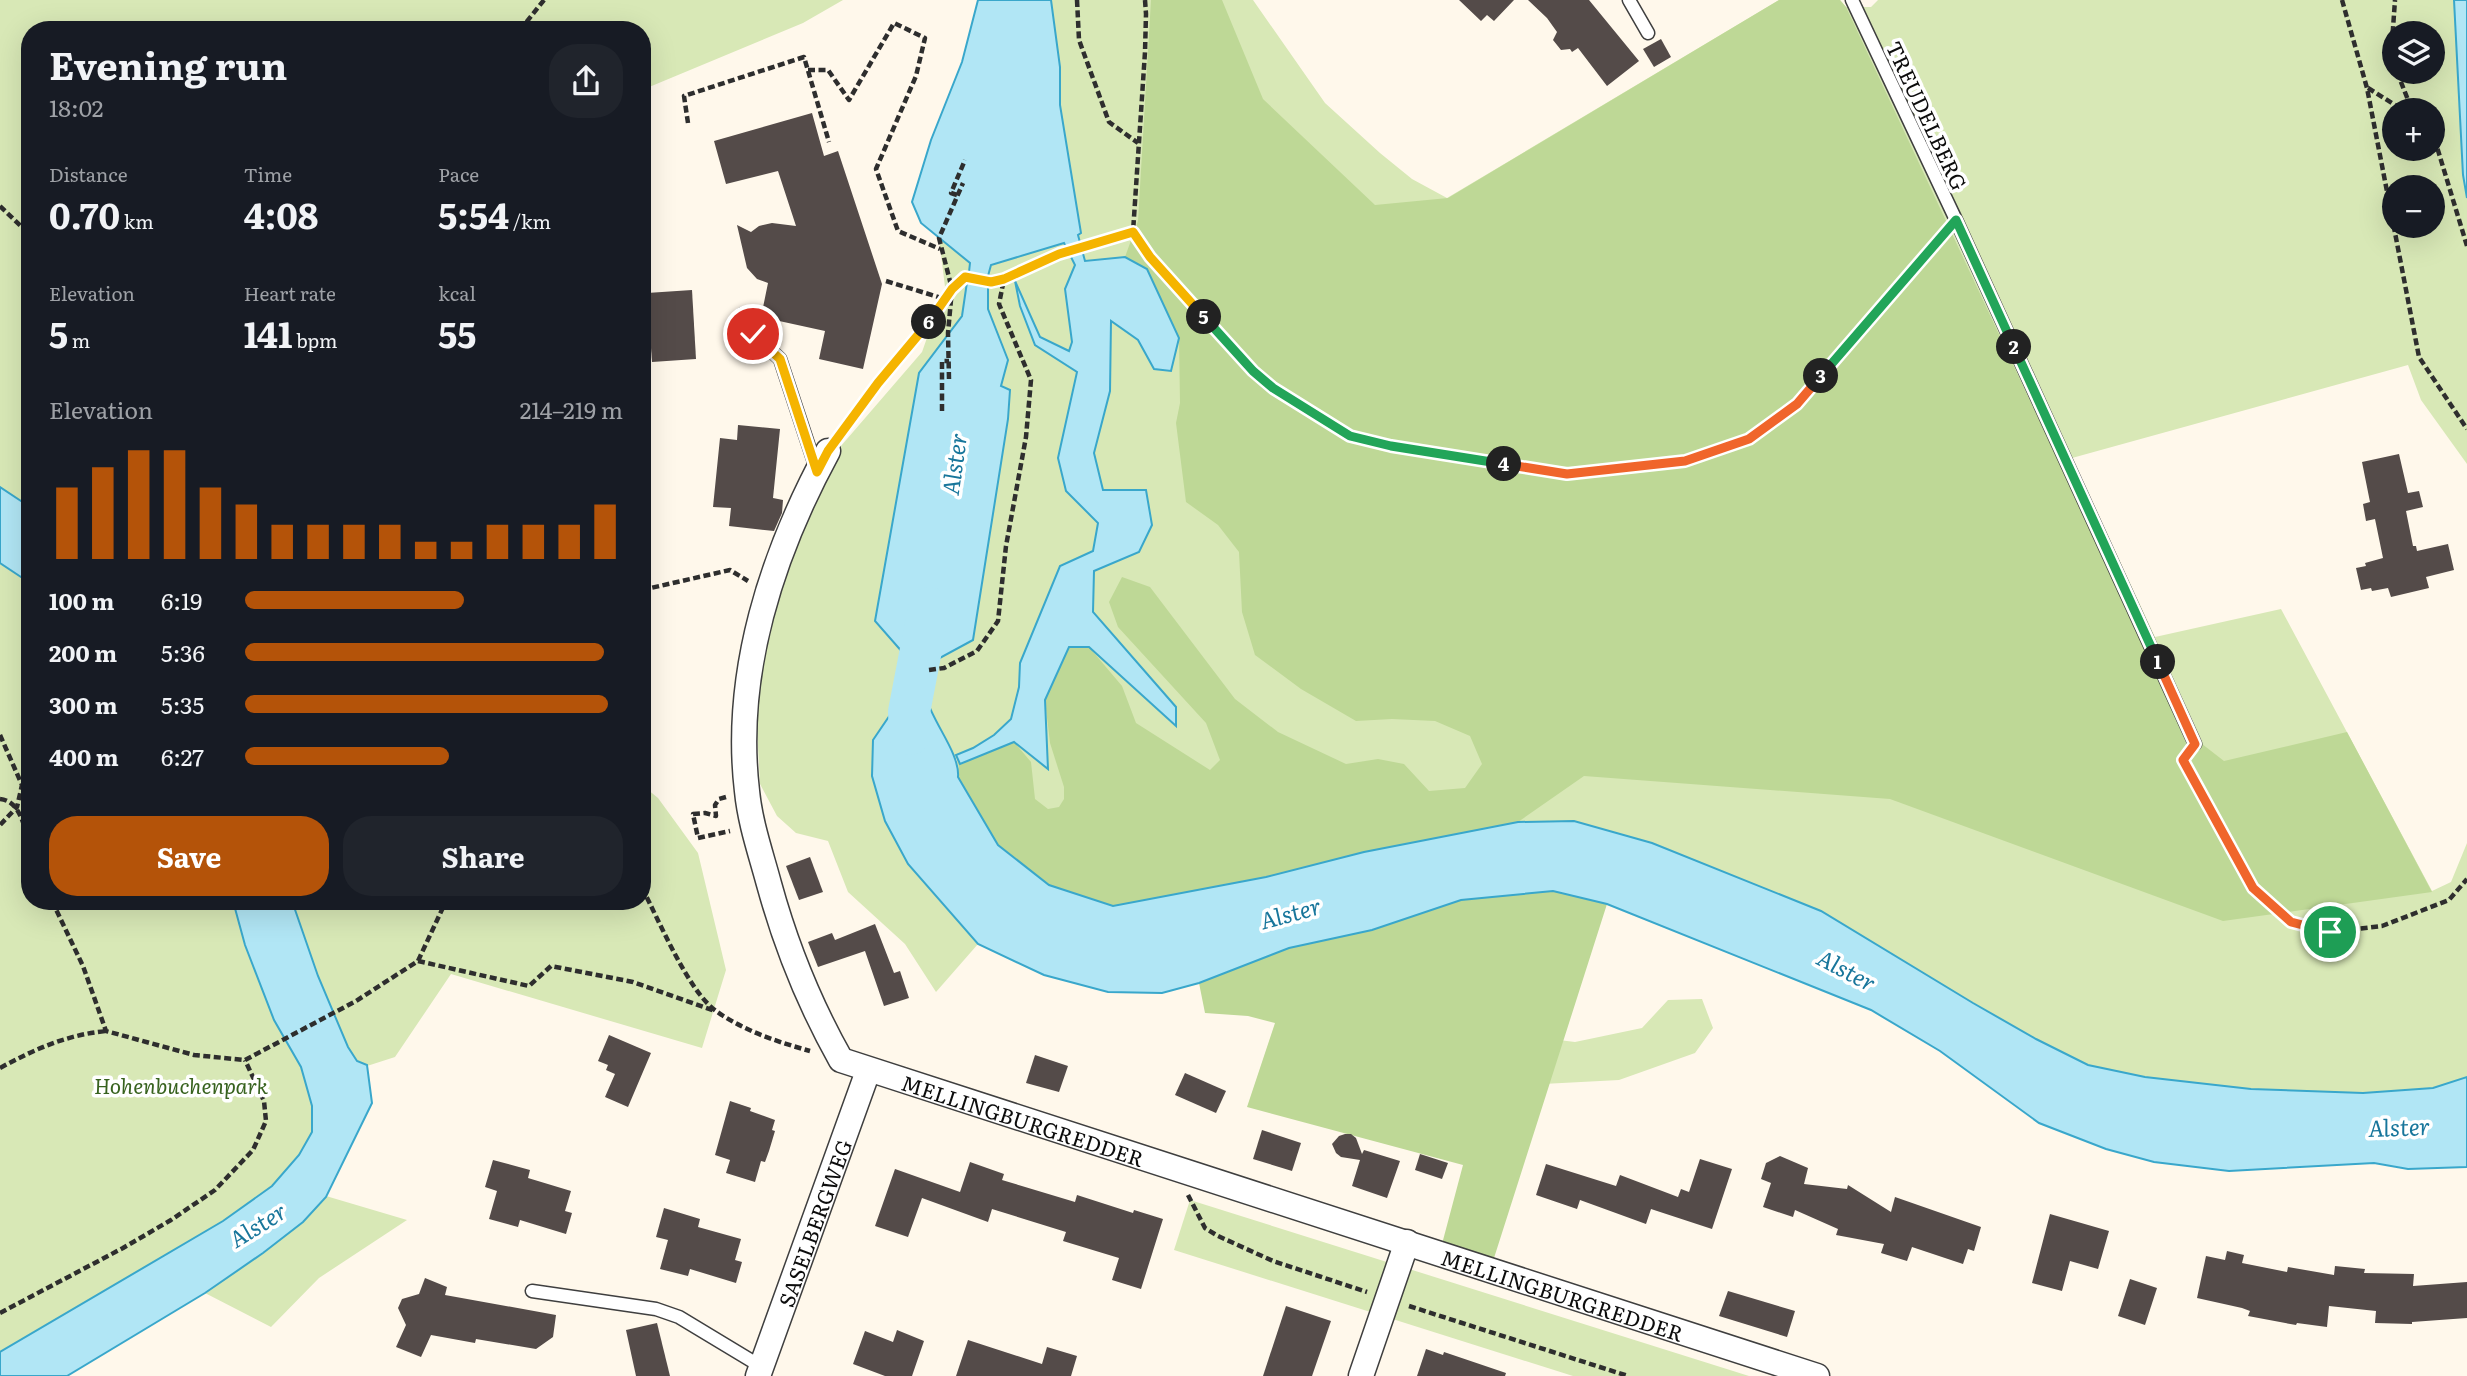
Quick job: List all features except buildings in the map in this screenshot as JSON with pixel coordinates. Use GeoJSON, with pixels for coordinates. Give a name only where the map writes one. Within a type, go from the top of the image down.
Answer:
{"type":"FeatureCollection","features":[{"type":"Feature","properties":{"kind":"street"},"geometry":{"type":"LineString","coordinates":[[822,461],[796,514],[767,592],[750,665],[745,732],[747,792],[779,917],[804,985],[841,1060]]}},
{"type":"Feature","properties":{"kind":"street","name":"MELLINGBURGREDDER"},"geometry":{"type":"LineString","coordinates":[[841,1060],[868,1071],[1407,1242],[1817,1376]]}},
{"type":"Feature","properties":{"kind":"street","name":"SASELBERGWEG"},"geometry":{"type":"LineString","coordinates":[[760,1372],[868,1071]]}},
{"type":"Feature","properties":{"kind":"street"},"geometry":{"type":"LineString","coordinates":[[1361,1376],[1407,1242]]}},
{"type":"Feature","properties":{"kind":"lane"},"geometry":{"type":"LineString","coordinates":[[1629,0],[1648,33]]}},
{"type":"Feature","properties":{"kind":"lane","name":"TREUDELBERG"},"geometry":{"type":"LineString","coordinates":[[1852,0],[1956,220],[2195,744]]}},
{"type":"Feature","properties":{"kind":"lane"},"geometry":{"type":"LineString","coordinates":[[743,314],[753,334],[780,359],[822,461]]}},
{"type":"Feature","properties":{"kind":"lane"},"geometry":{"type":"LineString","coordinates":[[532,1292],[656,1309],[679,1317],[760,1372]]}},
{"type":"Feature","properties":{"kind":"path"},"geometry":{"type":"LineString","coordinates":[[527,21],[544,0]]}},
{"type":"Feature","properties":{"kind":"path"},"geometry":{"type":"LineString","coordinates":[[1077,0],[1079,40],[1109,122],[1139,143]]}},
{"type":"Feature","properties":{"kind":"path"},"geometry":{"type":"LineString","coordinates":[[1145,0],[1133,232],[1150,257],[1253,371],[1273,388],[1350,436],[1391,446],[1567,474],[1685,461],[1749,439],[1797,404],[1956,220]]}},
{"type":"Feature","properties":{"kind":"path"},"geometry":{"type":"LineString","coordinates":[[2342,0],[2367,88],[2418,357],[2467,429]]}},
{"type":"Feature","properties":{"kind":"path"},"geometry":{"type":"LineString","coordinates":[[2394,21],[2395,0]]}},
{"type":"Feature","properties":{"kind":"path"},"geometry":{"type":"LineString","coordinates":[[808,70],[828,70],[849,100],[894,23],[925,38],[916,76],[876,169],[898,231],[940,249]]}},
{"type":"Feature","properties":{"kind":"path"},"geometry":{"type":"LineString","coordinates":[[688,123],[684,96],[804,57],[829,142]]}},
{"type":"Feature","properties":{"kind":"path"},"geometry":{"type":"LineString","coordinates":[[2367,88],[2383,98]]}},
{"type":"Feature","properties":{"kind":"path"},"geometry":{"type":"LineString","coordinates":[[957,195],[951,193],[965,160]]}},
{"type":"Feature","properties":{"kind":"path"},"geometry":{"type":"LineString","coordinates":[[2441,161],[2467,246]]}},
{"type":"Feature","properties":{"kind":"path"},"geometry":{"type":"LineString","coordinates":[[949,379],[952,289],[939,238],[963,183]]}},
{"type":"Feature","properties":{"kind":"path"},"geometry":{"type":"LineString","coordinates":[[0,206],[21,226]]}},
{"type":"Feature","properties":{"kind":"path"},"geometry":{"type":"LineString","coordinates":[[822,461],[878,383],[900,355],[918,338],[952,289],[965,277],[991,282],[1004,279],[1065,253],[1133,232]]}},
{"type":"Feature","properties":{"kind":"path"},"geometry":{"type":"LineString","coordinates":[[929,670],[944,668],[977,651],[998,621],[1006,546],[1026,437],[1031,380],[999,304],[1004,279]]}},
{"type":"Feature","properties":{"kind":"path"},"geometry":{"type":"LineString","coordinates":[[886,281],[945,299]]}},
{"type":"Feature","properties":{"kind":"path"},"geometry":{"type":"LineString","coordinates":[[942,411],[942,361],[948,360]]}},
{"type":"Feature","properties":{"kind":"path"},"geometry":{"type":"LineString","coordinates":[[651,588],[730,570]]}},
{"type":"Feature","properties":{"kind":"path"},"geometry":{"type":"LineString","coordinates":[[0,735],[21,783]]}},
{"type":"Feature","properties":{"kind":"path"},"geometry":{"type":"LineString","coordinates":[[2195,744],[2183,760],[2214,819],[2253,888],[2291,922],[2330,932],[2382,926],[2449,900],[2467,879]]}},
{"type":"Feature","properties":{"kind":"path"},"geometry":{"type":"LineString","coordinates":[[0,825],[17,807],[21,789]]}},
{"type":"Feature","properties":{"kind":"path"},"geometry":{"type":"LineString","coordinates":[[0,799],[5,799],[17,807],[21,819]]}},
{"type":"Feature","properties":{"kind":"path"},"geometry":{"type":"LineString","coordinates":[[716,816],[693,814],[698,838],[754,827]]}},
{"type":"Feature","properties":{"kind":"path"},"geometry":{"type":"LineString","coordinates":[[651,906],[687,976],[715,1011]]}},
{"type":"Feature","properties":{"kind":"path"},"geometry":{"type":"LineString","coordinates":[[56,910],[83,966],[106,1031]]}},
{"type":"Feature","properties":{"kind":"path"},"geometry":{"type":"LineString","coordinates":[[0,1068],[30,1052],[78,1034],[106,1031],[194,1055],[245,1060],[356,1001],[418,961],[442,910]]}},
{"type":"Feature","properties":{"kind":"path"},"geometry":{"type":"LineString","coordinates":[[418,961],[529,986],[551,966],[633,982],[715,1011],[768,1039],[841,1060]]}},
{"type":"Feature","properties":{"kind":"path"},"geometry":{"type":"LineString","coordinates":[[0,1313],[135,1241],[215,1190],[253,1150],[266,1121],[264,1101],[245,1060]]}},
{"type":"Feature","properties":{"kind":"green space","name":"Hohenbuchenpark"},"geometry":{"type":"Polygon","coordinates":[[[0,0],[843,0],[803,23],[651,86],[651,21],[21,21],[21,910],[651,910],[651,792],[698,853],[726,970],[702,1048],[451,974],[395,1057],[367,1066],[372,1103],[326,1196],[407,1220],[319,1278],[271,1327],[205,1293],[67,1376],[0,1376],[0,0]]]}},
{"type":"Feature","properties":{"kind":"green space"},"geometry":{"type":"Polygon","coordinates":[[[1051,0],[1253,0],[1325,103],[1412,179],[1447,198],[1779,0],[1840,0],[1846,7],[1871,7],[1878,0],[2467,0],[2467,464],[2421,400],[2408,365],[2072,458],[2155,637],[2281,609],[2432,891],[2451,882],[2467,843],[2467,1077],[2433,1088],[2363,1093],[2251,1089],[2145,1077],[2088,1065],[1973,1003],[1821,911],[1518,822],[1113,906],[958,777],[957,760],[950,751],[927,700],[926,678],[896,706],[873,740],[908,864],[978,944],[936,992],[905,944],[848,892],[828,841],[796,833],[777,816],[760,784],[755,691],[782,578],[828,461],[922,352],[945,287],[939,238],[970,263],[1063,242],[1081,233],[1060,105],[1060,67],[1051,0]]]}},
{"type":"Feature","properties":{"kind":"green space"},"geometry":{"type":"Polygon","coordinates":[[[1151,0],[1222,0],[1263,99],[1375,205],[1448,198],[1779,0],[1840,0],[1846,7],[2184,730],[2224,761],[2347,732],[2432,892],[2223,921],[1890,799],[1584,776],[1518,822],[1364,852],[1266,877],[1113,906],[1049,885],[998,845],[958,777],[957,760],[1014,742],[1031,762],[1035,799],[1048,809],[1059,807],[1064,799],[1064,787],[1050,743],[1045,700],[1069,646],[1089,647],[1122,686],[1136,723],[1210,770],[1220,760],[1206,723],[1118,627],[1109,602],[1122,577],[1150,587],[1235,699],[1278,732],[1346,764],[1378,759],[1404,764],[1429,791],[1465,788],[1482,764],[1470,736],[1435,721],[1356,721],[1301,689],[1255,655],[1242,612],[1239,552],[1218,525],[1186,502],[1176,423],[1180,403],[1179,338],[1147,270],[1125,257],[1138,221],[1151,0]]]}},
{"type":"Feature","properties":{"kind":"green space"},"geometry":{"type":"Polygon","coordinates":[[[1553,891],[1607,904],[1494,1258],[1442,1244],[1463,1165],[1247,1107],[1275,1023],[1248,1016],[1205,1013],[1199,983],[1289,948],[1372,930],[1461,900],[1553,891]]]}},
{"type":"Feature","properties":{"kind":"green space"},"geometry":{"type":"Polygon","coordinates":[[[1702,999],[1713,1028],[1695,1053],[1619,1080],[1523,1085],[1518,1035],[1575,1042],[1642,1028],[1668,1000],[1702,999]]]}},
{"type":"Feature","properties":{"kind":"green space"},"geometry":{"type":"Polygon","coordinates":[[[1190,1200],[1749,1376],[1573,1376],[1174,1250],[1190,1200]]]}},
{"type":"Feature","properties":{"kind":"water"},"geometry":{"type":"Polygon","coordinates":[[[978,0],[1051,0],[1060,67],[1060,105],[1081,233],[1078,235],[1085,261],[1125,257],[1147,269],[1179,338],[1171,371],[1154,369],[1138,340],[1111,321],[1110,391],[1094,453],[1103,490],[1146,490],[1152,525],[1139,552],[1094,571],[1093,612],[1176,707],[1176,726],[1089,647],[1069,647],[1045,700],[1048,769],[1014,742],[960,764],[956,755],[994,735],[1011,719],[1019,687],[1020,663],[1060,566],[1093,551],[1098,523],[1066,491],[1058,458],[1077,372],[1035,345],[1020,306],[1015,281],[1040,337],[1069,351],[1072,342],[1065,289],[1075,265],[1064,243],[991,265],[988,276],[979,276],[969,272],[970,263],[921,223],[912,202],[931,140],[962,62],[978,0]]]}},
{"type":"Feature","properties":{"kind":"water"},"geometry":{"type":"Polygon","coordinates":[[[2454,0],[2467,0],[2467,198],[2463,175],[2454,0]]]}},
{"type":"Feature","properties":{"kind":"water"},"geometry":{"type":"Polygon","coordinates":[[[967,282],[988,285],[988,309],[1008,360],[1001,386],[1010,390],[1008,419],[973,640],[927,665],[911,662],[875,621],[919,373],[962,316],[967,282]]]}},
{"type":"Feature","properties":{"kind":"water"},"geometry":{"type":"Polygon","coordinates":[[[0,487],[21,501],[21,577],[0,563],[0,487]]]}},
{"type":"Feature","properties":{"kind":"water"},"geometry":{"type":"Polygon","coordinates":[[[906,675],[926,677],[927,700],[951,749],[958,768],[958,777],[998,845],[1049,885],[1113,906],[1266,877],[1364,852],[1518,822],[1574,821],[1652,843],[1821,911],[1973,1003],[2088,1065],[2145,1077],[2251,1089],[2363,1093],[2433,1088],[2467,1077],[2467,1167],[2408,1169],[2374,1163],[2229,1171],[2154,1162],[2106,1149],[2039,1123],[1940,1051],[1871,1010],[1607,904],[1553,891],[1461,900],[1372,930],[1289,948],[1199,983],[1162,993],[1108,992],[1044,975],[978,944],[908,864],[885,821],[872,776],[873,740],[896,706],[906,675]]]}},
{"type":"Feature","properties":{"kind":"water"},"geometry":{"type":"Polygon","coordinates":[[[235,910],[295,910],[318,976],[348,1047],[357,1061],[367,1065],[372,1103],[326,1197],[303,1222],[263,1253],[205,1293],[67,1376],[0,1376],[0,1352],[223,1221],[272,1186],[299,1155],[312,1132],[312,1106],[301,1067],[274,1020],[245,945],[235,910]]]}},
{"type":"Feature","properties":{"kind":"waterway","name":"Alster"},"geometry":{"type":"LineString","coordinates":[[910,734],[909,712],[929,608]]}},
{"type":"Feature","properties":{"kind":"route"},"geometry":{"type":"LineString","coordinates":[[753,334],[782,363],[817,472],[828,451],[878,383],[900,355],[918,338],[952,289],[965,277],[991,282],[1004,279],[1059,254],[1133,232],[1150,257],[1253,371],[1273,388],[1350,436],[1391,446],[1567,474],[1630,469],[1685,461],[1749,439],[1797,404],[1956,220],[2195,744],[2183,760],[2253,888],[2291,922],[2330,932]]}}]}
